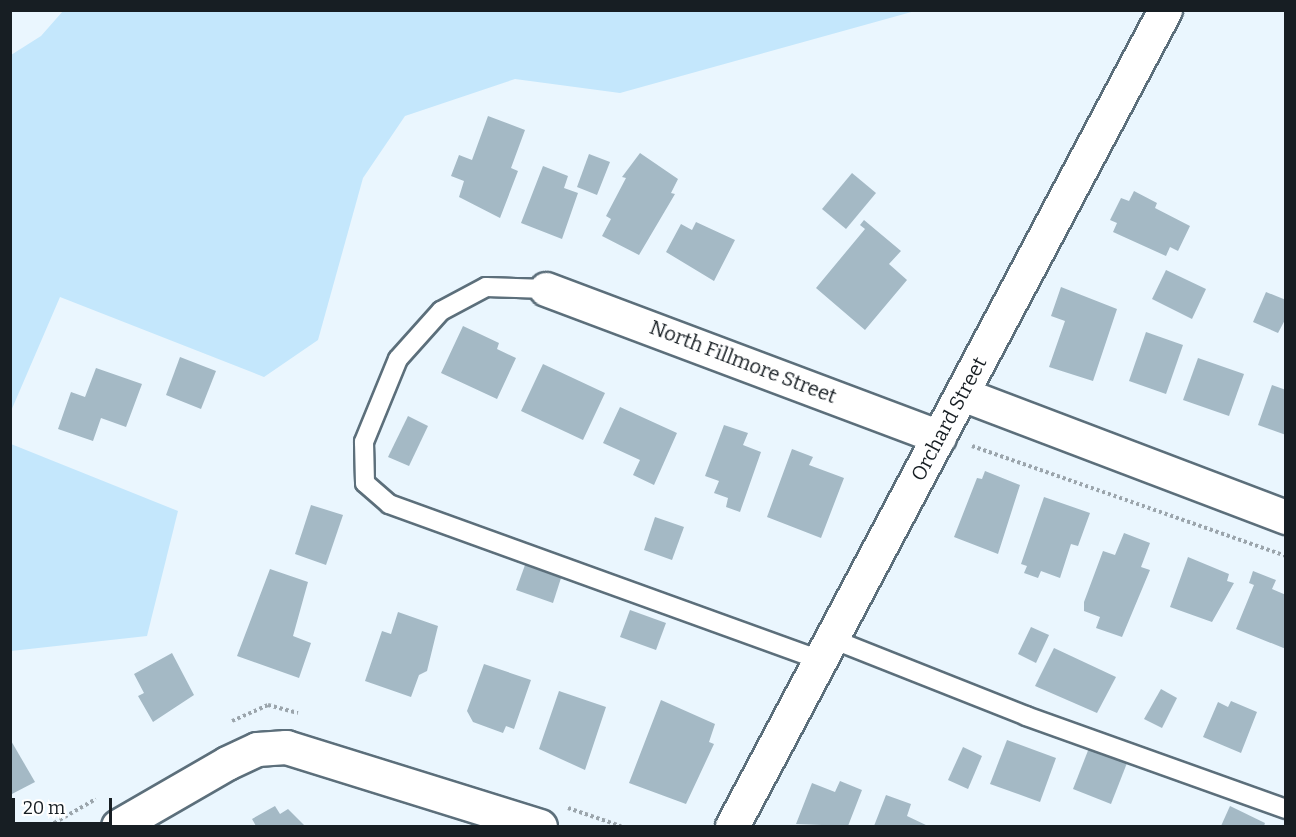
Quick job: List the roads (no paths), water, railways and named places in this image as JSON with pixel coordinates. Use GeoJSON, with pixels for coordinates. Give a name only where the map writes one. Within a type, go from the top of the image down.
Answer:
{"type":"FeatureCollection","features":[{"type":"Feature","properties":{"kind":"street","name":"Orchard Street"},"geometry":{"type":"LineString","coordinates":[[732,826],[826,650],[952,447],[962,394],[1165,10]]}},
{"type":"Feature","properties":{"kind":"street","name":"North Fillmore Street"},"geometry":{"type":"LineString","coordinates":[[546,289],[952,447]]}},
{"type":"Feature","properties":{"kind":"street"},"geometry":{"type":"LineString","coordinates":[[962,394],[1286,517]]}},
{"type":"Feature","properties":{"kind":"street"},"geometry":{"type":"LineString","coordinates":[[118,826],[227,763],[257,749],[286,747],[540,826]]}},
{"type":"Feature","properties":{"kind":"lane"},"geometry":{"type":"LineString","coordinates":[[546,289],[486,287],[441,310],[398,359],[364,442],[365,483],[389,504],[1026,717],[1286,809]]}}]}
